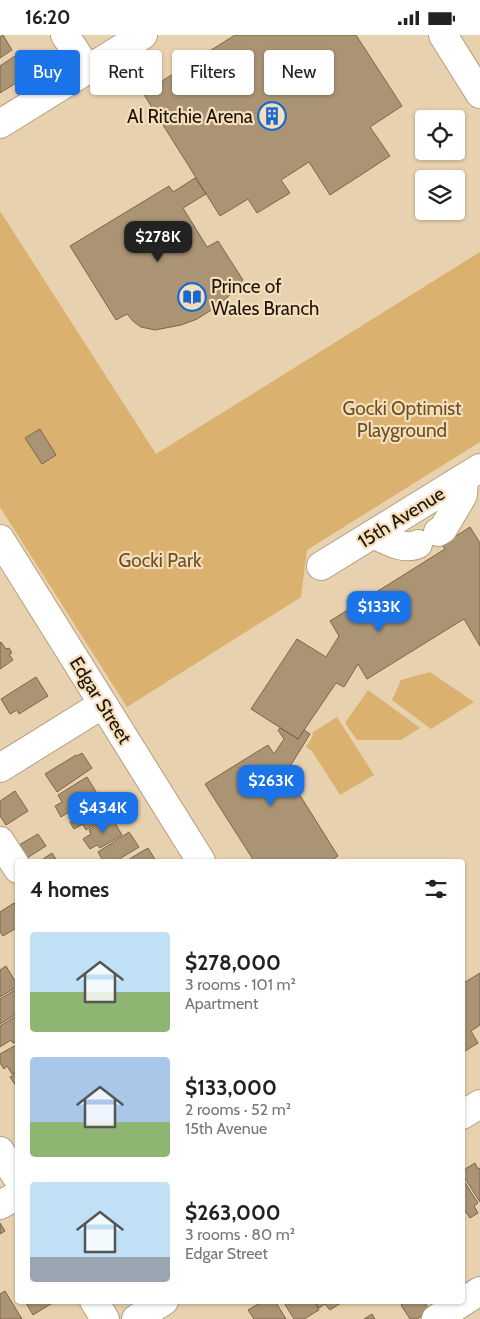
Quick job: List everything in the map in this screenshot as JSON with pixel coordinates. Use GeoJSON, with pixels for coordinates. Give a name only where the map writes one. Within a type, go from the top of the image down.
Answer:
{"type":"FeatureCollection","features":[{"type":"Feature","properties":{"kind":"street"},"geometry":{"type":"LineString","coordinates":[[65,35],[87,69]]}},
{"type":"Feature","properties":{"kind":"street"},"geometry":{"type":"LineString","coordinates":[[0,124],[143,35]]}},
{"type":"Feature","properties":{"kind":"street"},"geometry":{"type":"LineString","coordinates":[[443,35],[480,94]]}},
{"type":"Feature","properties":{"kind":"street"},"geometry":{"type":"LineString","coordinates":[[373,534],[404,546],[415,546],[443,529],[463,495],[472,473]]}},
{"type":"Feature","properties":{"kind":"street","name":"15th Avenue"},"geometry":{"type":"LineString","coordinates":[[321,566],[472,473]]}},
{"type":"Feature","properties":{"kind":"street","name":"Edgar Street"},"geometry":{"type":"LineString","coordinates":[[0,539],[200,859]]}},
{"type":"Feature","properties":{"kind":"street"},"geometry":{"type":"LineString","coordinates":[[0,768],[103,704]]}},
{"type":"Feature","properties":{"kind":"street"},"geometry":{"type":"LineString","coordinates":[[0,841],[15,864]]}},
{"type":"Feature","properties":{"kind":"street"},"geometry":{"type":"LineString","coordinates":[[465,1113],[480,1104]]}},
{"type":"Feature","properties":{"kind":"street"},"geometry":{"type":"LineString","coordinates":[[0,1151],[15,1174]]}},
{"type":"Feature","properties":{"kind":"street"},"geometry":{"type":"LineString","coordinates":[[0,1205],[15,1197]]}},
{"type":"Feature","properties":{"kind":"street"},"geometry":{"type":"LineString","coordinates":[[96,1304],[105,1319]]}},
{"type":"Feature","properties":{"kind":"street"},"geometry":{"type":"LineString","coordinates":[[136,1319],[159,1304]]}},
{"type":"Feature","properties":{"kind":"street"},"geometry":{"type":"LineString","coordinates":[[436,1319],[460,1304]]}},
{"type":"Feature","properties":{"kind":"green space","name":"Gocki Park"},"geometry":{"type":"Polygon","coordinates":[[[0,211],[156,454],[480,252],[480,442],[307,550],[301,597],[127,707],[0,507],[0,211]]]}},
{"type":"Feature","properties":{"kind":"green space"},"geometry":{"type":"Polygon","coordinates":[[[430,672],[474,702],[431,729],[392,700],[401,680],[430,672]]]}},
{"type":"Feature","properties":{"kind":"green space"},"geometry":{"type":"Polygon","coordinates":[[[368,690],[420,728],[401,740],[357,740],[345,723],[368,690]]]}},
{"type":"Feature","properties":{"kind":"green space"},"geometry":{"type":"Polygon","coordinates":[[[337,717],[374,775],[340,795],[312,751],[306,747],[313,736],[312,733],[337,717]]]}},
{"type":"Feature","properties":{"kind":"building"},"geometry":{"type":"Polygon","coordinates":[[[3,35],[12,50],[0,58],[0,37],[3,35]]]}},
{"type":"Feature","properties":{"kind":"building","name":"Al Ritchie Arena"},"geometry":{"type":"Polygon","coordinates":[[[235,35],[356,35],[402,106],[370,127],[390,156],[330,195],[309,162],[281,180],[290,193],[257,213],[248,199],[220,216],[144,95],[162,95],[162,81],[172,75],[172,95],[254,95],[254,50],[211,50],[235,35]]]}},
{"type":"Feature","properties":{"kind":"building"},"geometry":{"type":"Polygon","coordinates":[[[15,56],[15,84],[0,93],[0,66],[15,56]]]}},
{"type":"Feature","properties":{"kind":"building"},"geometry":{"type":"Polygon","coordinates":[[[195,178],[206,194],[183,208],[207,247],[218,241],[243,280],[216,307],[197,319],[181,325],[155,330],[141,327],[127,314],[116,320],[70,246],[169,186],[173,192],[195,178]]]}},
{"type":"Feature","properties":{"kind":"building"},"geometry":{"type":"Polygon","coordinates":[[[40,429],[56,455],[42,464],[25,438],[40,429]]]}},
{"type":"Feature","properties":{"kind":"building"},"geometry":{"type":"Polygon","coordinates":[[[470,527],[480,543],[480,646],[464,619],[367,679],[358,664],[344,687],[336,683],[298,739],[251,709],[297,639],[326,657],[339,636],[330,621],[445,549],[442,545],[470,527]]]}},
{"type":"Feature","properties":{"kind":"building"},"geometry":{"type":"Polygon","coordinates":[[[0,643],[6,649],[9,648],[12,653],[9,654],[13,660],[0,669],[0,643]]]}},
{"type":"Feature","properties":{"kind":"building"},"geometry":{"type":"Polygon","coordinates":[[[36,677],[48,696],[19,714],[17,710],[10,714],[1,699],[36,677]]]}},
{"type":"Feature","properties":{"kind":"building"},"geometry":{"type":"Polygon","coordinates":[[[280,728],[298,739],[304,730],[310,734],[286,773],[338,856],[333,859],[253,859],[205,784],[268,745],[274,754],[284,739],[278,730],[280,728]]]}},
{"type":"Feature","properties":{"kind":"building"},"geometry":{"type":"Polygon","coordinates":[[[82,753],[92,768],[57,792],[45,774],[82,753]]]}},
{"type":"Feature","properties":{"kind":"building"},"geometry":{"type":"Polygon","coordinates":[[[87,777],[98,795],[61,817],[55,806],[62,802],[58,795],[87,777]]]}},
{"type":"Feature","properties":{"kind":"building"},"geometry":{"type":"Polygon","coordinates":[[[15,791],[28,811],[6,825],[0,816],[0,801],[15,791]]]}},
{"type":"Feature","properties":{"kind":"building"},"geometry":{"type":"Polygon","coordinates":[[[98,797],[110,815],[86,830],[83,824],[74,829],[70,822],[78,817],[75,811],[98,797]]]}},
{"type":"Feature","properties":{"kind":"building"},"geometry":{"type":"Polygon","coordinates":[[[111,816],[122,835],[100,848],[97,845],[90,849],[83,839],[91,834],[89,830],[111,816]]]}},
{"type":"Feature","properties":{"kind":"building"},"geometry":{"type":"Polygon","coordinates":[[[129,832],[139,847],[119,859],[102,859],[98,852],[129,832]]]}},
{"type":"Feature","properties":{"kind":"building"},"geometry":{"type":"Polygon","coordinates":[[[38,834],[46,846],[27,858],[19,845],[38,834]]]}},
{"type":"Feature","properties":{"kind":"building"},"geometry":{"type":"Polygon","coordinates":[[[148,848],[155,859],[129,859],[148,848]]]}},
{"type":"Feature","properties":{"kind":"building"},"geometry":{"type":"Polygon","coordinates":[[[52,853],[56,859],[43,859],[52,853]]]}},
{"type":"Feature","properties":{"kind":"building"},"geometry":{"type":"Polygon","coordinates":[[[14,903],[15,904],[15,929],[3,936],[0,932],[0,912],[14,903]]]}},
{"type":"Feature","properties":{"kind":"building"},"geometry":{"type":"Polygon","coordinates":[[[6,966],[15,981],[15,988],[0,997],[0,970],[6,966]]]}},
{"type":"Feature","properties":{"kind":"building"},"geometry":{"type":"Polygon","coordinates":[[[480,973],[480,1025],[471,1031],[478,1043],[465,1051],[465,982],[480,973]]]}},
{"type":"Feature","properties":{"kind":"building"},"geometry":{"type":"Polygon","coordinates":[[[15,990],[15,1015],[0,1024],[0,999],[15,990]]]}},
{"type":"Feature","properties":{"kind":"building"},"geometry":{"type":"Polygon","coordinates":[[[15,1017],[15,1042],[13,1043],[11,1040],[0,1047],[0,1026],[15,1017]]]}},
{"type":"Feature","properties":{"kind":"building"},"geometry":{"type":"Polygon","coordinates":[[[15,1046],[15,1072],[12,1074],[7,1066],[4,1069],[0,1063],[0,1054],[15,1046]]]}},
{"type":"Feature","properties":{"kind":"building"},"geometry":{"type":"Polygon","coordinates":[[[15,1074],[15,1084],[10,1077],[15,1074]]]}},
{"type":"Feature","properties":{"kind":"building"},"geometry":{"type":"Polygon","coordinates":[[[475,1163],[478,1169],[480,1168],[480,1202],[465,1179],[465,1169],[475,1163]]]}},
{"type":"Feature","properties":{"kind":"building"},"geometry":{"type":"Polygon","coordinates":[[[465,1183],[478,1203],[474,1206],[478,1213],[470,1218],[466,1212],[465,1183]]]}},
{"type":"Feature","properties":{"kind":"building"},"geometry":{"type":"Polygon","coordinates":[[[0,1223],[5,1231],[0,1234],[0,1223]]]}},
{"type":"Feature","properties":{"kind":"building"},"geometry":{"type":"Polygon","coordinates":[[[5,1291],[22,1319],[0,1319],[0,1294],[5,1291]]]}},
{"type":"Feature","properties":{"kind":"building"},"geometry":{"type":"Polygon","coordinates":[[[27,1304],[51,1304],[33,1315],[27,1304]]]}},
{"type":"Feature","properties":{"kind":"building"},"geometry":{"type":"Polygon","coordinates":[[[258,1304],[277,1304],[286,1319],[254,1319],[248,1310],[258,1304]]]}},
{"type":"Feature","properties":{"kind":"building"},"geometry":{"type":"Polygon","coordinates":[[[285,1304],[316,1304],[319,1310],[304,1319],[294,1319],[285,1304]]]}},
{"type":"Feature","properties":{"kind":"building"},"geometry":{"type":"Polygon","coordinates":[[[317,1304],[325,1304],[319,1308],[317,1304]]]}},
{"type":"Feature","properties":{"kind":"building"},"geometry":{"type":"Polygon","coordinates":[[[325,1304],[339,1304],[330,1310],[325,1304]]]}},
{"type":"Feature","properties":{"kind":"building"},"geometry":{"type":"Polygon","coordinates":[[[426,1304],[430,1311],[417,1319],[410,1319],[401,1305],[426,1304]]]}},
{"type":"Feature","properties":{"kind":"building"},"geometry":{"type":"Polygon","coordinates":[[[372,1314],[375,1319],[364,1319],[372,1314]]]}},
{"type":"Feature","properties":{"kind":"place","name":"Al Ritchie Arena"},"geometry":{"type":"Point","coordinates":[272,116]}},
{"type":"Feature","properties":{"kind":"place","name":"Prince of Wales Branch"},"geometry":{"type":"Point","coordinates":[192,297]}},
{"type":"Feature","properties":{"kind":"park label","name":"Gocki Optimist Playground"},"geometry":{"type":"Point","coordinates":[402,419]}}]}
